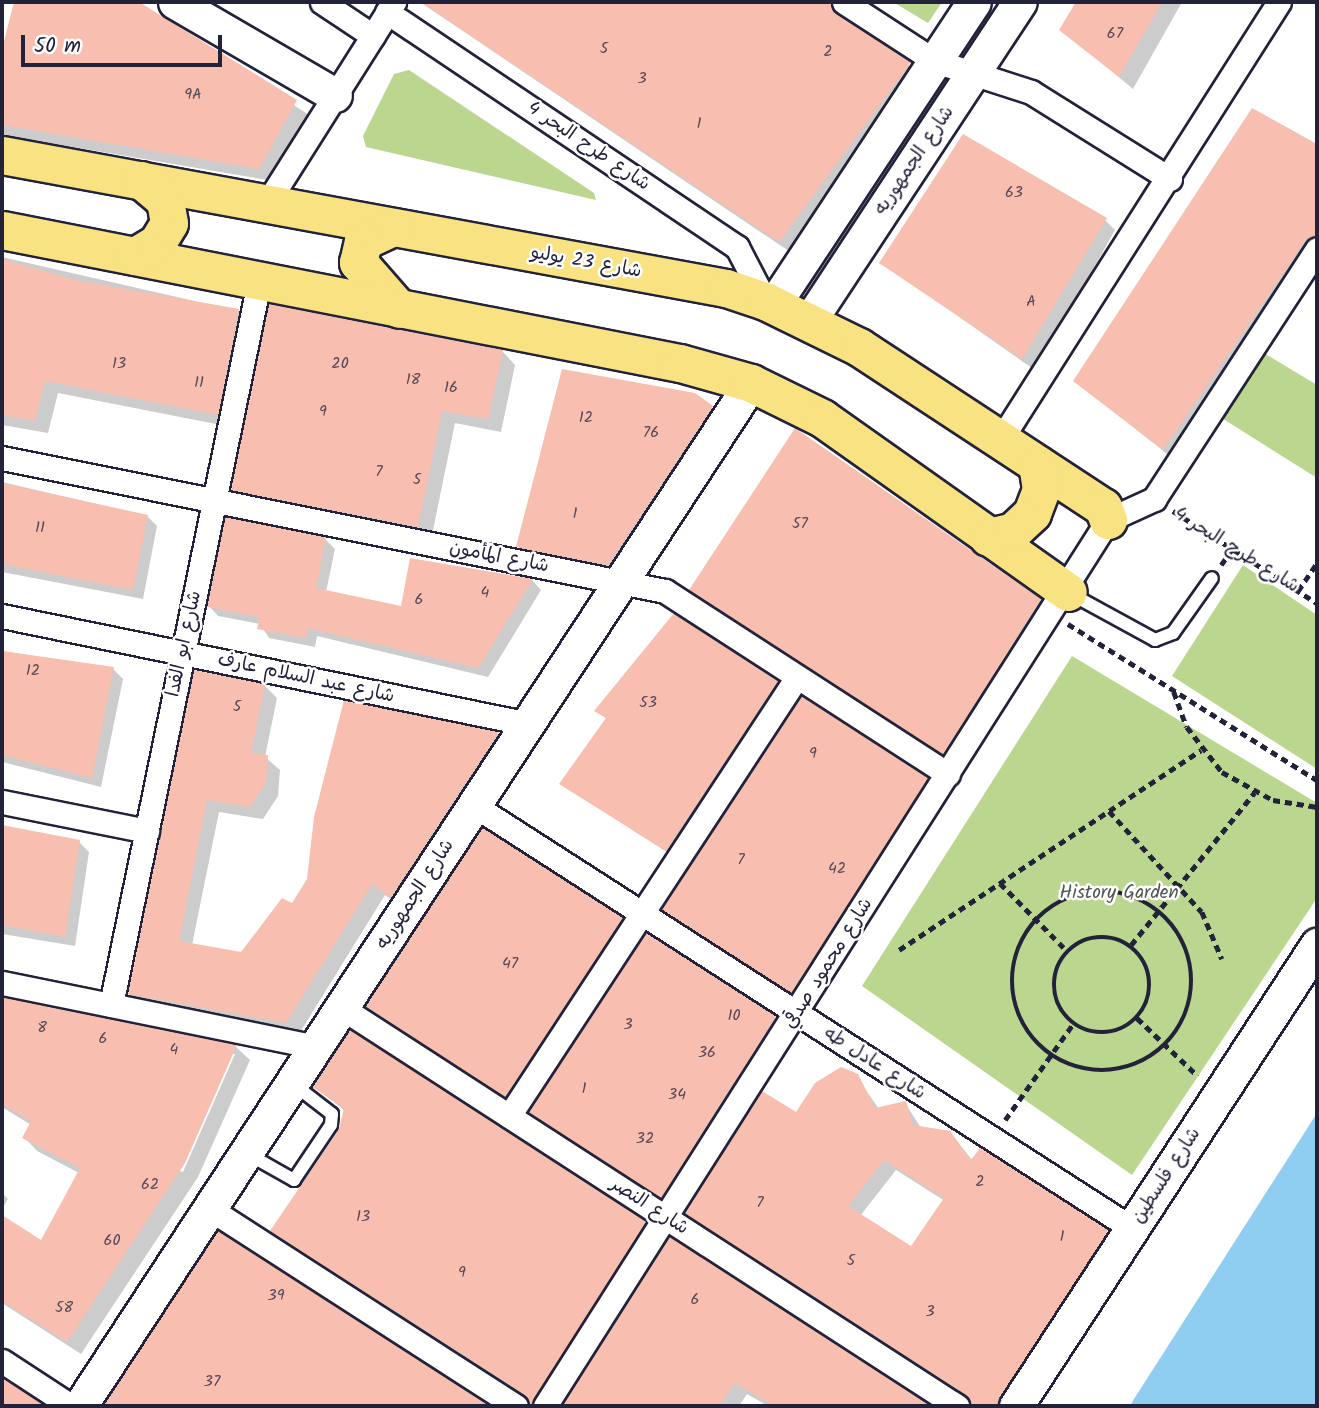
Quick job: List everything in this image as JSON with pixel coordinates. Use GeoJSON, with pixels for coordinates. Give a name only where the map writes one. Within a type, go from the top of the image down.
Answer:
{"type":"FeatureCollection","features":[{"type":"Feature","properties":{"kind":"main road"},"geometry":{"type":"LineString","coordinates":[[175,2],[335,95]]}},
{"type":"Feature","properties":{"kind":"main road","name":"شارع الجمهوريه"},"geometry":{"type":"LineString","coordinates":[[770,303],[974,2]]}},
{"type":"Feature","properties":{"kind":"main road","name":"شارع الجمهوريه"},"geometry":{"type":"LineString","coordinates":[[810,320],[1020,2]]}},
{"type":"Feature","properties":{"kind":"main road","name":"شارع 23 يوليو"},"geometry":{"type":"LineString","coordinates":[[2,155],[726,288],[810,320],[1001,439],[1103,507],[1108,520]]}},
{"type":"Feature","properties":{"kind":"main road"},"geometry":{"type":"LineString","coordinates":[[135,257],[157,243],[169,223],[165,200],[141,180]]}},
{"type":"Feature","properties":{"kind":"main road"},"geometry":{"type":"LineString","coordinates":[[393,228],[363,241],[358,262],[399,309]]}},
{"type":"Feature","properties":{"kind":"main road"},"geometry":{"type":"LineString","coordinates":[[2,230],[680,363],[751,383],[822,418],[988,537],[1060,603]]}},
{"type":"Feature","properties":{"kind":"main road","name":"شارع الجمهوريه"},"geometry":{"type":"LineString","coordinates":[[80,1406],[528,724],[624,583],[751,383]]}},
{"type":"Feature","properties":{"kind":"main road"},"geometry":{"type":"LineString","coordinates":[[988,537],[1013,531],[1032,513],[1041,489],[1037,464]]}},
{"type":"Feature","properties":{"kind":"main road","name":"شارع فلسطين"},"geometry":{"type":"LineString","coordinates":[[1016,1406],[1317,945]]}},
{"type":"Feature","properties":{"kind":"street"},"geometry":{"type":"LineString","coordinates":[[322,2],[373,36]]}},
{"type":"Feature","properties":{"kind":"street"},"geometry":{"type":"LineString","coordinates":[[844,2],[936,61],[975,71],[1031,92],[1170,179]]}},
{"type":"Feature","properties":{"kind":"street"},"geometry":{"type":"LineString","coordinates":[[1001,439],[1170,179],[1279,2]]}},
{"type":"Feature","properties":{"kind":"street"},"geometry":{"type":"LineString","coordinates":[[267,203],[390,7]]}},
{"type":"Feature","properties":{"kind":"street","name":"شارع طرح البحر 4"},"geometry":{"type":"LineString","coordinates":[[390,7],[737,247],[770,303]]}},
{"type":"Feature","properties":{"kind":"street"},"geometry":{"type":"LineString","coordinates":[[1108,520],[1154,499],[1317,249]]}},
{"type":"Feature","properties":{"kind":"street","name":"شارع ابو الفدا"},"geometry":{"type":"LineString","coordinates":[[111,1005],[260,282]]}},
{"type":"Feature","properties":{"kind":"street","name":"شارع المأمون"},"geometry":{"type":"LineString","coordinates":[[2,458],[664,591],[948,774]]}},
{"type":"Feature","properties":{"kind":"street","name":"شارع محمود صدقي"},"geometry":{"type":"LineString","coordinates":[[545,1406],[1060,603],[1108,520]]}},
{"type":"Feature","properties":{"kind":"street","name":"شارع عبد السلام عارف"},"geometry":{"type":"LineString","coordinates":[[2,616],[528,724]]}},
{"type":"Feature","properties":{"kind":"street"},"geometry":{"type":"LineString","coordinates":[[509,1116],[797,677]]}},
{"type":"Feature","properties":{"kind":"street"},"geometry":{"type":"LineString","coordinates":[[2,802],[147,831]]}},
{"type":"Feature","properties":{"kind":"street","name":"شارع عادل طه"},"geometry":{"type":"LineString","coordinates":[[475,806],[1133,1229]]}},
{"type":"Feature","properties":{"kind":"street"},"geometry":{"type":"LineString","coordinates":[[2,983],[317,1047]]}},
{"type":"Feature","properties":{"kind":"street","name":"شارع النصر"},"geometry":{"type":"LineString","coordinates":[[342,1008],[957,1406]]}},
{"type":"Feature","properties":{"kind":"street"},"geometry":{"type":"LineString","coordinates":[[210,1209],[516,1406]]}},
{"type":"Feature","properties":{"kind":"street"},"geometry":{"type":"LineString","coordinates":[[2,1361],[71,1406]]}},
{"type":"Feature","properties":{"kind":"lane"},"geometry":{"type":"LineString","coordinates":[[1060,603],[1155,640],[1173,633],[1212,578]]}},
{"type":"Feature","properties":{"kind":"lane"},"geometry":{"type":"LineString","coordinates":[[246,1153],[288,1180],[298,1176],[333,1119],[292,1084]]}},
{"type":"Feature","properties":{"kind":"path","name":"شارع طرح البحر 4"},"geometry":{"type":"LineString","coordinates":[[1154,499],[1317,603]]}},
{"type":"Feature","properties":{"kind":"path"},"geometry":{"type":"LineString","coordinates":[[1298,591],[1317,563]]}},
{"type":"Feature","properties":{"kind":"path"},"geometry":{"type":"LineString","coordinates":[[1060,603],[1174,691],[1317,780]]}},
{"type":"Feature","properties":{"kind":"path"},"geometry":{"type":"LineString","coordinates":[[1174,691],[1201,750],[1254,793],[1317,807]]}},
{"type":"Feature","properties":{"kind":"path"},"geometry":{"type":"LineString","coordinates":[[899,950],[1201,750]]}},
{"type":"Feature","properties":{"kind":"path"},"geometry":{"type":"LineString","coordinates":[[1130,945],[1254,793]]}},
{"type":"Feature","properties":{"kind":"path"},"geometry":{"type":"LineString","coordinates":[[1109,811],[1211,927],[1222,959]]}},
{"type":"Feature","properties":{"kind":"path"},"geometry":{"type":"LineString","coordinates":[[1000,883],[1067,951]]}},
{"type":"Feature","properties":{"kind":"path"},"geometry":{"type":"LineString","coordinates":[[1096,892],[1139,899],[1158,911],[1185,945],[1192,988],[1188,1010],[1165,1046],[1145,1060],[1097,1071],[1051,1056],[1025,1027],[1013,991],[1017,953],[1036,920],[1054,906],[1096,892]]}},
{"type":"Feature","properties":{"kind":"path"},"geometry":{"type":"LineString","coordinates":[[1104,936],[1130,945],[1150,980],[1138,1018],[1100,1033],[1073,1024],[1053,989],[1067,951],[1104,936]]}},
{"type":"Feature","properties":{"kind":"path"},"geometry":{"type":"LineString","coordinates":[[1138,1018],[1219,1096]]}},
{"type":"Feature","properties":{"kind":"path"},"geometry":{"type":"LineString","coordinates":[[991,1139],[1073,1024]]}},
{"type":"Feature","properties":{"kind":"green space"},"geometry":{"type":"Polygon","coordinates":[[[893,2],[942,2],[928,23],[893,2]]]}},
{"type":"Feature","properties":{"kind":"green space"},"geometry":{"type":"Polygon","coordinates":[[[409,70],[594,193],[596,200],[366,147],[363,136],[394,74],[409,70]]]}},
{"type":"Feature","properties":{"kind":"green space"},"geometry":{"type":"Polygon","coordinates":[[[1262,352],[1317,385],[1317,478],[1217,415],[1262,352]]]}},
{"type":"Feature","properties":{"kind":"green space"},"geometry":{"type":"Polygon","coordinates":[[[1243,565],[1317,615],[1317,769],[1172,676],[1243,565]]]}},
{"type":"Feature","properties":{"kind":"green space","name":"History Garden"},"geometry":{"type":"Polygon","coordinates":[[[1072,656],[1317,803],[1317,898],[1132,1175],[862,986],[1072,656]]]}},
{"type":"Feature","properties":{"kind":"water"},"geometry":{"type":"Polygon","coordinates":[[[1317,1113],[1317,1406],[1130,1406],[1134,1399],[1317,1113]]]}},
{"type":"Feature","properties":{"kind":"building"},"geometry":{"type":"Polygon","coordinates":[[[14,2],[139,2],[297,100],[259,169],[2,125],[2,49],[14,2]]]}},
{"type":"Feature","properties":{"kind":"building"},"geometry":{"type":"Polygon","coordinates":[[[420,2],[830,2],[836,14],[911,62],[779,242],[420,2]]]}},
{"type":"Feature","properties":{"kind":"building"},"geometry":{"type":"Polygon","coordinates":[[[1076,2],[1162,2],[1119,77],[1059,30],[1076,2]]]}},
{"type":"Feature","properties":{"kind":"building"},"geometry":{"type":"Polygon","coordinates":[[[1252,108],[1317,144],[1317,235],[1305,241],[1163,450],[1073,381],[1252,108]]]}},
{"type":"Feature","properties":{"kind":"building"},"geometry":{"type":"Polygon","coordinates":[[[963,134],[1107,218],[1022,359],[879,263],[963,134]]]}},
{"type":"Feature","properties":{"kind":"building"},"geometry":{"type":"Polygon","coordinates":[[[2,259],[75,280],[239,309],[218,415],[45,381],[35,421],[2,415],[2,259]]]}},
{"type":"Feature","properties":{"kind":"building"},"geometry":{"type":"Polygon","coordinates":[[[269,304],[503,350],[488,419],[442,411],[418,527],[231,490],[269,304]]]}},
{"type":"Feature","properties":{"kind":"building"},"geometry":{"type":"Polygon","coordinates":[[[562,369],[695,393],[713,406],[608,565],[516,547],[562,369]]]}},
{"type":"Feature","properties":{"kind":"building"},"geometry":{"type":"Polygon","coordinates":[[[795,428],[1041,599],[943,754],[689,590],[795,428]]]}},
{"type":"Feature","properties":{"kind":"building"},"geometry":{"type":"Polygon","coordinates":[[[2,483],[148,515],[133,590],[2,564],[2,483]]]}},
{"type":"Feature","properties":{"kind":"building"},"geometry":{"type":"Polygon","coordinates":[[[225,517],[326,537],[316,588],[401,606],[410,558],[533,579],[478,668],[308,628],[306,638],[257,629],[260,617],[207,607],[225,517]]]}},
{"type":"Feature","properties":{"kind":"building"},"geometry":{"type":"Polygon","coordinates":[[[674,613],[778,681],[666,851],[559,784],[606,718],[594,711],[674,613]]]}},
{"type":"Feature","properties":{"kind":"building"},"geometry":{"type":"Polygon","coordinates":[[[2,651],[114,667],[92,778],[2,755],[2,651]]]}},
{"type":"Feature","properties":{"kind":"building"},"geometry":{"type":"Polygon","coordinates":[[[194,670],[265,684],[251,753],[268,755],[266,783],[250,807],[207,800],[179,941],[241,952],[282,898],[292,903],[307,879],[314,817],[344,700],[499,732],[390,898],[372,884],[286,1023],[128,994],[194,670]]]}},
{"type":"Feature","properties":{"kind":"building"},"geometry":{"type":"Polygon","coordinates":[[[801,696],[928,778],[791,993],[661,909],[801,696]]]}},
{"type":"Feature","properties":{"kind":"building"},"geometry":{"type":"Polygon","coordinates":[[[2,825],[80,840],[65,937],[2,925],[2,825]]]}},
{"type":"Feature","properties":{"kind":"building"},"geometry":{"type":"Polygon","coordinates":[[[482,827],[623,917],[505,1097],[365,1006],[482,827]]]}},
{"type":"Feature","properties":{"kind":"building"},"geometry":{"type":"Polygon","coordinates":[[[646,933],[776,1016],[661,1198],[528,1112],[646,933]]]}},
{"type":"Feature","properties":{"kind":"building"},"geometry":{"type":"Polygon","coordinates":[[[2,997],[237,1045],[185,1163],[67,1342],[2,1301],[2,1215],[41,1240],[80,1168],[22,1138],[31,1121],[2,1104],[2,997]]]}},
{"type":"Feature","properties":{"kind":"building"},"geometry":{"type":"Polygon","coordinates":[[[350,1030],[646,1221],[531,1406],[524,1394],[270,1231],[339,1129],[344,1108],[312,1087],[350,1030]]]}},
{"type":"Feature","properties":{"kind":"building"},"geometry":{"type":"Polygon","coordinates":[[[841,1067],[858,1074],[875,1108],[906,1101],[913,1125],[950,1131],[971,1160],[980,1148],[1108,1230],[997,1406],[971,1406],[965,1394],[684,1213],[762,1091],[796,1112],[815,1083],[841,1067]],[[884,1160],[848,1206],[911,1246],[944,1198],[884,1160]]]}},
{"type":"Feature","properties":{"kind":"building"},"geometry":{"type":"Polygon","coordinates":[[[218,1231],[491,1406],[103,1406],[218,1231]]]}},
{"type":"Feature","properties":{"kind":"building"},"geometry":{"type":"Polygon","coordinates":[[[669,1236],[932,1406],[774,1406],[735,1383],[720,1406],[561,1406],[669,1236]]]}},
{"type":"Feature","properties":{"kind":"building"},"geometry":{"type":"Polygon","coordinates":[[[2,1379],[13,1385],[46,1406],[2,1406],[2,1379]]]}}]}
